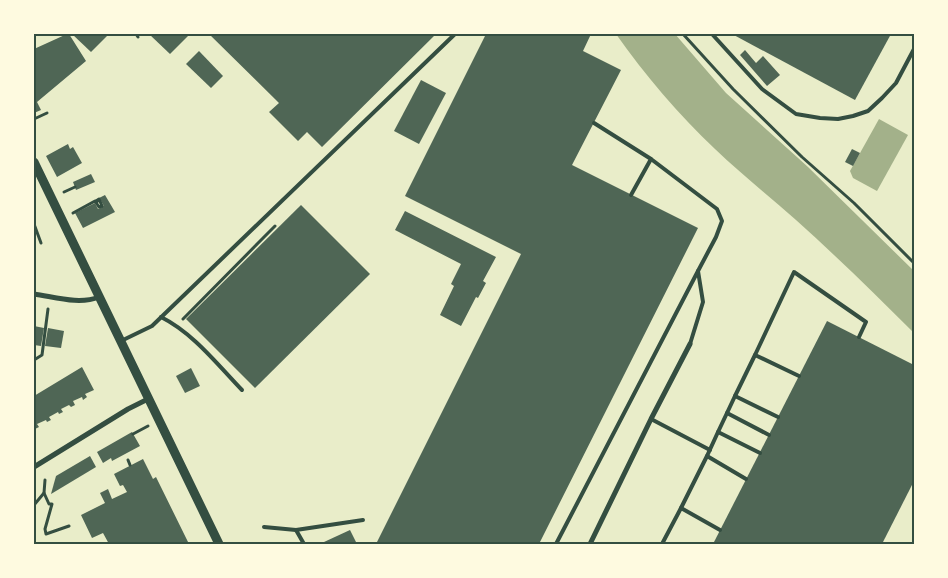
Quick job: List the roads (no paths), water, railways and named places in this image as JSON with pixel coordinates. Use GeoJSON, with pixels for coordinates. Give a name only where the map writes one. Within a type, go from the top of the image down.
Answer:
{"type":"FeatureCollection","features":[{"type":"Feature","properties":{"kind":"street"},"geometry":{"type":"LineString","coordinates":[[34,162],[219,544]]}},
{"type":"Feature","properties":{"kind":"street"},"geometry":{"type":"LineString","coordinates":[[34,294],[72,300],[90,300],[99,297]]}},
{"type":"Feature","properties":{"kind":"street"},"geometry":{"type":"LineString","coordinates":[[590,544],[690,344]]}},
{"type":"Feature","properties":{"kind":"street"},"geometry":{"type":"LineString","coordinates":[[34,467],[128,409],[148,399]]}},
{"type":"Feature","properties":{"kind":"lane"},"geometry":{"type":"LineString","coordinates":[[121,341],[152,326],[455,34]]}},
{"type":"Feature","properties":{"kind":"lane"},"geometry":{"type":"LineString","coordinates":[[712,34],[762,89],[796,114],[820,118],[838,119],[868,111],[896,83],[914,49]]}},
{"type":"Feature","properties":{"kind":"lane"},"geometry":{"type":"LineString","coordinates":[[556,544],[716,237],[722,221],[717,209],[651,159],[594,124]]}},
{"type":"Feature","properties":{"kind":"lane"},"geometry":{"type":"LineString","coordinates":[[631,195],[651,159]]}},
{"type":"Feature","properties":{"kind":"lane"},"geometry":{"type":"LineString","coordinates":[[690,344],[703,302],[698,271]]}},
{"type":"Feature","properties":{"kind":"lane"},"geometry":{"type":"LineString","coordinates":[[662,544],[710,450],[794,272],[866,322],[858,337]]}},
{"type":"Feature","properties":{"kind":"lane"},"geometry":{"type":"LineString","coordinates":[[160,318],[170,322],[192,339],[242,390]]}},
{"type":"Feature","properties":{"kind":"lane"},"geometry":{"type":"LineString","coordinates":[[755,355],[799,376]]}},
{"type":"Feature","properties":{"kind":"lane"},"geometry":{"type":"LineString","coordinates":[[735,396],[778,417]]}},
{"type":"Feature","properties":{"kind":"lane"},"geometry":{"type":"LineString","coordinates":[[727,413],[769,435]]}},
{"type":"Feature","properties":{"kind":"lane"},"geometry":{"type":"LineString","coordinates":[[651,420],[710,450]]}},
{"type":"Feature","properties":{"kind":"lane"},"geometry":{"type":"LineString","coordinates":[[718,432],[760,453]]}},
{"type":"Feature","properties":{"kind":"lane"},"geometry":{"type":"LineString","coordinates":[[706,456],[746,479]]}},
{"type":"Feature","properties":{"kind":"lane"},"geometry":{"type":"LineString","coordinates":[[681,508],[720,530]]}},
{"type":"Feature","properties":{"kind":"lane"},"geometry":{"type":"LineString","coordinates":[[264,527],[296,530],[363,520]]}},
{"type":"Feature","properties":{"kind":"lane"},"geometry":{"type":"LineString","coordinates":[[296,530],[304,544]]}}]}
